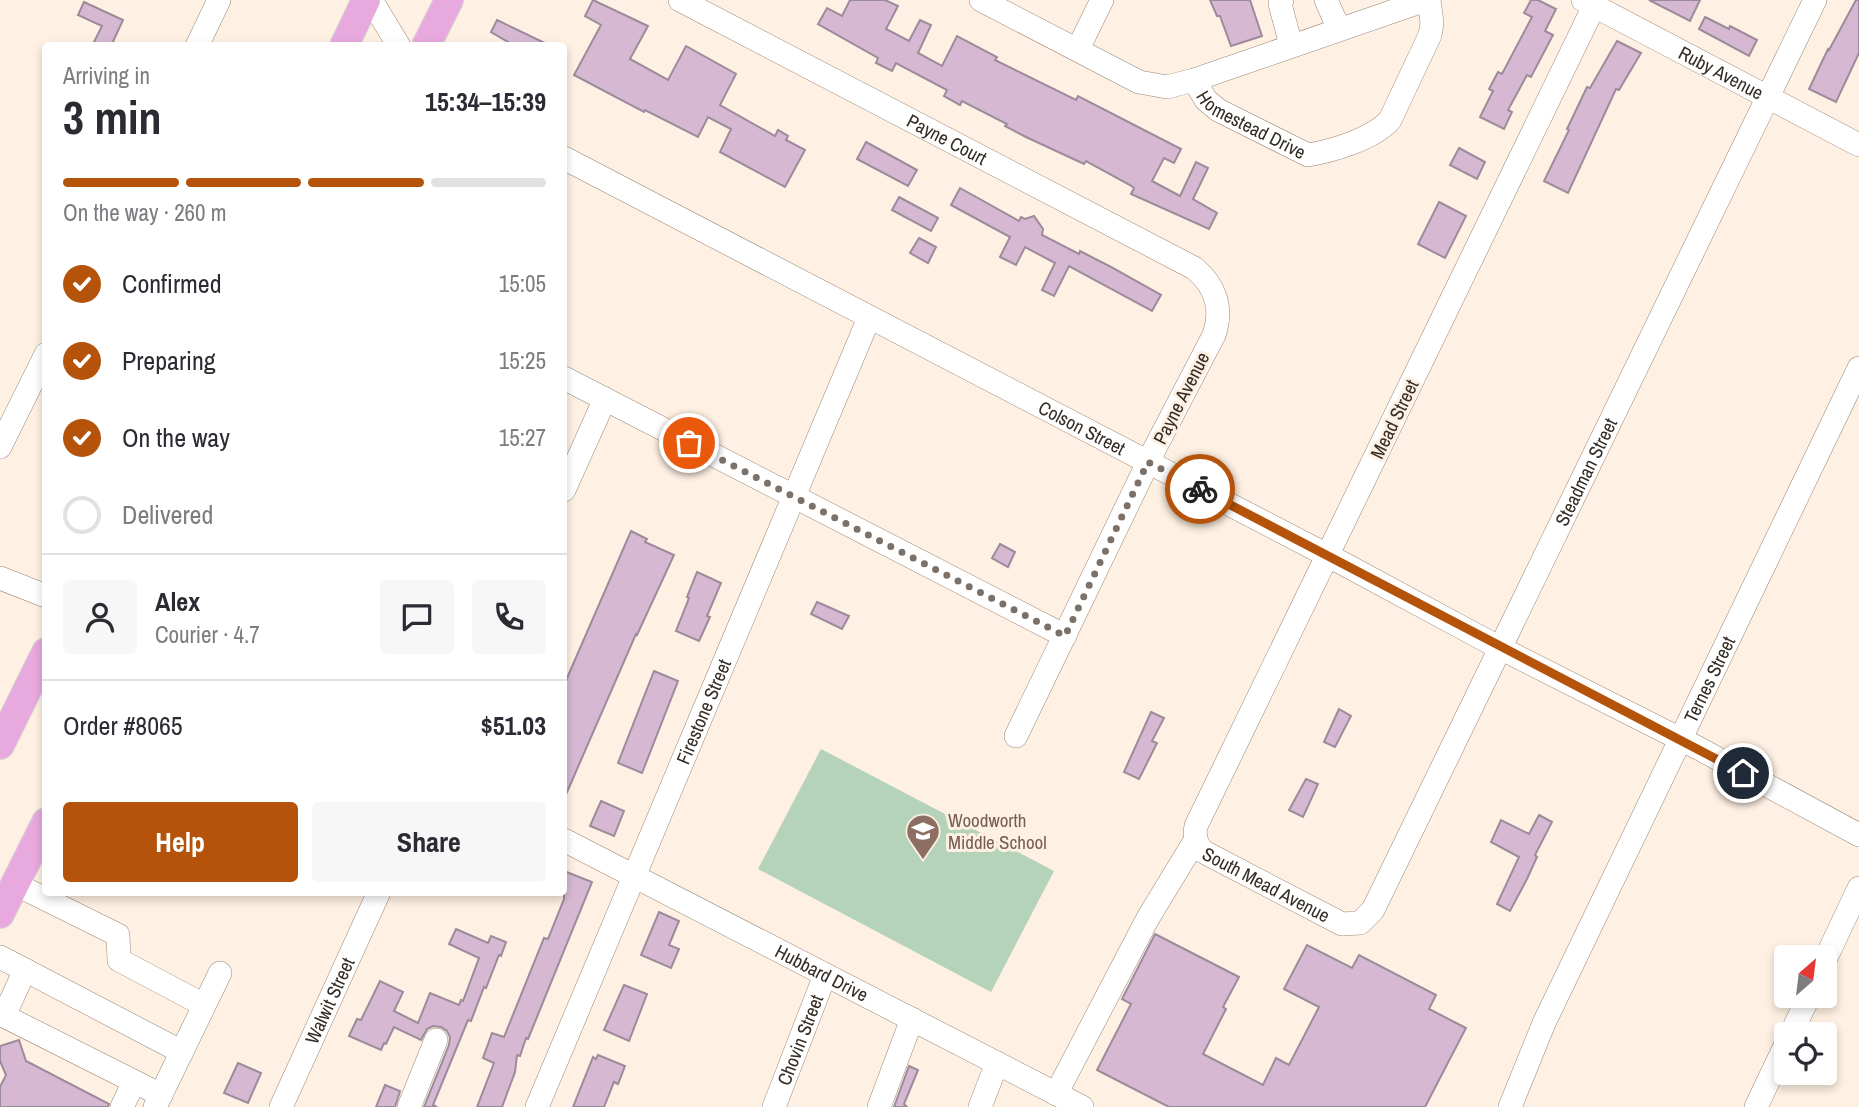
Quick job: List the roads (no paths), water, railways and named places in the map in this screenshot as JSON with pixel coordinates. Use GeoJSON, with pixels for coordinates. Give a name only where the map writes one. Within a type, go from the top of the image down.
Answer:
{"type":"FeatureCollection","features":[{"type":"Feature","properties":{"kind":"main road"},"geometry":{"type":"LineString","coordinates":[[346,42],[368,0]]}},
{"type":"Feature","properties":{"kind":"main road"},"geometry":{"type":"LineString","coordinates":[[428,42],[449,0]]}},
{"type":"Feature","properties":{"kind":"main road"},"geometry":{"type":"LineString","coordinates":[[0,745],[42,660]]}},
{"type":"Feature","properties":{"kind":"main road"},"geometry":{"type":"LineString","coordinates":[[0,915],[42,829]]}},
{"type":"Feature","properties":{"kind":"street"},"geometry":{"type":"LineString","coordinates":[[199,42],[219,0]]}},
{"type":"Feature","properties":{"kind":"street"},"geometry":{"type":"LineString","coordinates":[[368,0],[396,42]]}},
{"type":"Feature","properties":{"kind":"street","name":"Payne Court"},"geometry":{"type":"LineString","coordinates":[[680,0],[1194,268],[1211,285]]}},
{"type":"Feature","properties":{"kind":"street","name":"Homestead Drive"},"geometry":{"type":"LineString","coordinates":[[981,0],[1139,82],[1167,87],[1427,0],[1432,23],[1430,35],[1390,120],[1373,134],[1320,153],[1308,155],[1218,110],[1206,100],[1194,80]]}},
{"type":"Feature","properties":{"kind":"street"},"geometry":{"type":"LineString","coordinates":[[1078,49],[1102,0]]}},
{"type":"Feature","properties":{"kind":"street"},"geometry":{"type":"LineString","coordinates":[[1282,0],[1280,4],[1285,31],[1291,45]]}},
{"type":"Feature","properties":{"kind":"street"},"geometry":{"type":"LineString","coordinates":[[1326,0],[1339,29]]}},
{"type":"Feature","properties":{"kind":"street","name":"Steadman Street"},"geometry":{"type":"LineString","coordinates":[[1342,924],[1360,923],[1373,910],[1815,0]]}},
{"type":"Feature","properties":{"kind":"street","name":"Ruby Avenue"},"geometry":{"type":"LineString","coordinates":[[1591,2],[1859,145]]}},
{"type":"Feature","properties":{"kind":"street","name":"Mead Street"},"geometry":{"type":"LineString","coordinates":[[1056,1094],[1148,918],[1196,839],[1196,825],[1328,555],[1591,2]]}},
{"type":"Feature","properties":{"kind":"street","name":"Colson Street"},"geometry":{"type":"LineString","coordinates":[[567,160],[1328,555],[1859,835]]}},
{"type":"Feature","properties":{"kind":"street","name":"Payne Avenue"},"geometry":{"type":"LineString","coordinates":[[1016,736],[1217,326],[1218,304],[1211,285]]}},
{"type":"Feature","properties":{"kind":"street","name":"Firestone Street"},"geometry":{"type":"LineString","coordinates":[[537,1107],[869,318]]}},
{"type":"Feature","properties":{"kind":"street"},"geometry":{"type":"LineString","coordinates":[[0,447],[42,362]]}},
{"type":"Feature","properties":{"kind":"street","name":"Ternes Street"},"geometry":{"type":"LineString","coordinates":[[1510,1107],[1544,1023],[1859,368]]}},
{"type":"Feature","properties":{"kind":"street"},"geometry":{"type":"LineString","coordinates":[[567,380],[1065,636]]}},
{"type":"Feature","properties":{"kind":"street"},"geometry":{"type":"LineString","coordinates":[[567,483],[605,399]]}},
{"type":"Feature","properties":{"kind":"street"},"geometry":{"type":"LineString","coordinates":[[0,578],[42,594]]}},
{"type":"Feature","properties":{"kind":"street","name":"South Mead Avenue"},"geometry":{"type":"LineString","coordinates":[[1196,839],[1205,852],[1342,924]]}},
{"type":"Feature","properties":{"kind":"street","name":"Hubbard Drive"},"geometry":{"type":"LineString","coordinates":[[567,842],[1082,1107]]}},
{"type":"Feature","properties":{"kind":"street"},"geometry":{"type":"LineString","coordinates":[[15,884],[118,935],[119,960],[204,1005]]}},
{"type":"Feature","properties":{"kind":"street"},"geometry":{"type":"LineString","coordinates":[[1832,945],[1859,888]]}},
{"type":"Feature","properties":{"kind":"street","name":"Walwit Street"},"geometry":{"type":"LineString","coordinates":[[281,1107],[377,896]]}},
{"type":"Feature","properties":{"kind":"street"},"geometry":{"type":"LineString","coordinates":[[0,957],[182,1052]]}},
{"type":"Feature","properties":{"kind":"street"},"geometry":{"type":"LineString","coordinates":[[26,970],[2,1015],[134,1082],[158,1101],[220,973]]}},
{"type":"Feature","properties":{"kind":"street","name":"Chovin Street"},"geometry":{"type":"LineString","coordinates":[[774,1107],[825,975]]}},
{"type":"Feature","properties":{"kind":"street"},"geometry":{"type":"LineString","coordinates":[[878,1107],[912,1019]]}},
{"type":"Feature","properties":{"kind":"street"},"geometry":{"type":"LineString","coordinates":[[409,1107],[436,1040]]}},
{"type":"Feature","properties":{"kind":"street"},"geometry":{"type":"LineString","coordinates":[[980,1107],[997,1063]]}},
{"type":"Feature","properties":{"kind":"street"},"geometry":{"type":"LineString","coordinates":[[1756,1107],[1774,1069]]}},
{"type":"Feature","properties":{"kind":"street"},"geometry":{"type":"LineString","coordinates":[[122,1107],[134,1082]]}},
{"type":"Feature","properties":{"kind":"place","name":"Woodworth Middle School"},"geometry":{"type":"Point","coordinates":[923,861]}}]}
